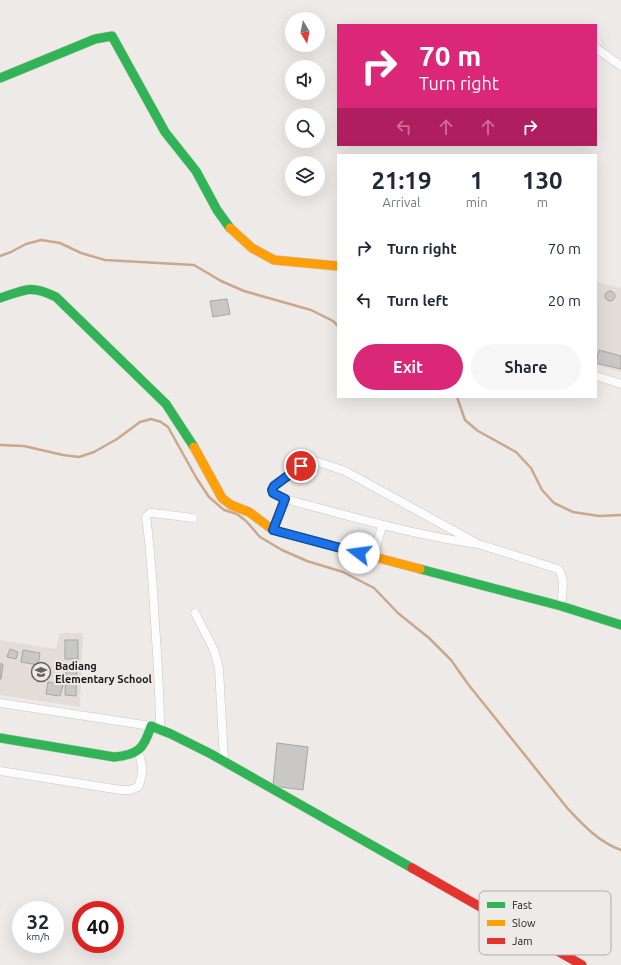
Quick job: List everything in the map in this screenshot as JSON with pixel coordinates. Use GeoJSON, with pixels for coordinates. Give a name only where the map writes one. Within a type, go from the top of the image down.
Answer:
{"type":"FeatureCollection","features":[{"type":"Feature","properties":{"kind":"street"},"geometry":{"type":"LineString","coordinates":[[0,78],[95,39],[112,36],[171,142],[192,165],[221,216],[247,244],[274,260],[337,266]]}},
{"type":"Feature","properties":{"kind":"street"},"geometry":{"type":"LineString","coordinates":[[597,49],[621,66]]}},
{"type":"Feature","properties":{"kind":"street"},"geometry":{"type":"LineString","coordinates":[[0,298],[35,287],[45,290],[56,297],[166,404],[199,454],[222,498],[230,505],[249,512],[273,530],[561,606],[621,625]]}},
{"type":"Feature","properties":{"kind":"street"},"geometry":{"type":"LineString","coordinates":[[597,376],[621,384]]}},
{"type":"Feature","properties":{"kind":"street"},"geometry":{"type":"LineString","coordinates":[[478,544],[345,471],[315,462],[307,462],[274,486],[272,490],[273,493],[285,499],[446,540],[478,544],[558,569],[561,572],[562,577],[561,606]]}},
{"type":"Feature","properties":{"kind":"street"},"geometry":{"type":"LineString","coordinates":[[273,530],[285,499]]}},
{"type":"Feature","properties":{"kind":"street"},"geometry":{"type":"LineString","coordinates":[[0,738],[114,757],[123,757],[138,752],[155,728],[159,687],[154,590],[146,517],[150,513],[153,513],[192,518]]}},
{"type":"Feature","properties":{"kind":"street"},"geometry":{"type":"LineString","coordinates":[[374,557],[383,525]]}},
{"type":"Feature","properties":{"kind":"street"},"geometry":{"type":"LineString","coordinates":[[195,613],[214,650],[219,668],[224,762]]}},
{"type":"Feature","properties":{"kind":"street"},"geometry":{"type":"LineString","coordinates":[[0,703],[155,728],[180,738],[479,906]]}},
{"type":"Feature","properties":{"kind":"street"},"geometry":{"type":"LineString","coordinates":[[0,771],[121,790],[130,790],[138,787],[140,781],[142,763],[138,752]]}},
{"type":"Feature","properties":{"kind":"street"},"geometry":{"type":"LineString","coordinates":[[565,955],[582,965]]}},
{"type":"Feature","properties":{"kind":"shaded area"},"geometry":{"type":"Polygon","coordinates":[[[597,282],[621,288],[621,372],[597,365],[597,282]]]}},
{"type":"Feature","properties":{"kind":"shaded area","name":"Badiang Elementary School"},"geometry":{"type":"Polygon","coordinates":[[[60,633],[83,633],[80,707],[0,695],[0,640],[56,649],[60,633]]]}},
{"type":"Feature","properties":{"kind":"building"},"geometry":{"type":"Polygon","coordinates":[[[610,291],[615,296],[610,301],[605,296],[610,291]]]}},
{"type":"Feature","properties":{"kind":"building"},"geometry":{"type":"Polygon","coordinates":[[[227,299],[230,314],[213,317],[210,301],[227,299]]]}},
{"type":"Feature","properties":{"kind":"building"},"geometry":{"type":"Polygon","coordinates":[[[599,350],[621,356],[621,369],[597,363],[599,350]]]}},
{"type":"Feature","properties":{"kind":"building"},"geometry":{"type":"Polygon","coordinates":[[[65,640],[78,640],[78,659],[65,659],[65,640]]]}},
{"type":"Feature","properties":{"kind":"building"},"geometry":{"type":"Polygon","coordinates":[[[10,649],[18,652],[16,659],[7,657],[10,649]]]}},
{"type":"Feature","properties":{"kind":"building"},"geometry":{"type":"Polygon","coordinates":[[[23,650],[40,653],[38,665],[21,662],[23,650]]]}},
{"type":"Feature","properties":{"kind":"building"},"geometry":{"type":"Polygon","coordinates":[[[0,664],[3,664],[1,679],[0,679],[0,664]]]}},
{"type":"Feature","properties":{"kind":"building"},"geometry":{"type":"Polygon","coordinates":[[[66,664],[77,665],[76,696],[65,695],[66,664]]]}},
{"type":"Feature","properties":{"kind":"building"},"geometry":{"type":"Polygon","coordinates":[[[48,682],[63,685],[60,696],[46,694],[48,682]]]}},
{"type":"Feature","properties":{"kind":"building"},"geometry":{"type":"Polygon","coordinates":[[[277,743],[308,747],[303,790],[273,786],[277,743]]]}},
{"type":"Feature","properties":{"kind":"waterway"},"geometry":{"type":"LineString","coordinates":[[0,256],[26,244],[41,240],[60,243],[81,253],[105,260],[194,265],[221,281],[244,291],[311,310],[333,321],[337,325]]}},
{"type":"Feature","properties":{"kind":"waterway"},"geometry":{"type":"LineString","coordinates":[[457,398],[465,420],[478,431],[516,452],[531,468],[542,490],[554,503],[573,512],[599,516],[621,515]]}},
{"type":"Feature","properties":{"kind":"waterway"},"geometry":{"type":"LineString","coordinates":[[0,445],[24,446],[79,457],[94,452],[117,439],[140,422],[151,419],[161,422],[168,427],[197,479],[209,497],[224,510],[237,514],[246,521],[260,537],[282,550],[307,561],[343,572],[374,588],[398,613],[429,638],[451,660],[468,684],[568,809],[599,838],[621,850]]}},
{"type":"Feature","properties":{"kind":"traffic: fast"},"geometry":{"type":"LineString","coordinates":[[0,78],[95,39],[112,36],[165,132],[196,171],[217,210],[230,228]]}},
{"type":"Feature","properties":{"kind":"traffic: fast"},"geometry":{"type":"LineString","coordinates":[[0,298],[33,289],[56,297],[166,404],[194,447]]}},
{"type":"Feature","properties":{"kind":"traffic: fast"},"geometry":{"type":"LineString","coordinates":[[420,569],[561,606],[621,625]]}},
{"type":"Feature","properties":{"kind":"traffic: fast"},"geometry":{"type":"LineString","coordinates":[[0,738],[114,757],[129,755],[139,749],[146,740],[151,726],[171,734],[211,754],[412,868]]}},
{"type":"Feature","properties":{"kind":"traffic: slow"},"geometry":{"type":"LineString","coordinates":[[230,228],[252,248],[274,260],[337,266]]}},
{"type":"Feature","properties":{"kind":"traffic: slow"},"geometry":{"type":"LineString","coordinates":[[194,447],[222,498],[231,505],[249,512],[273,530],[420,569]]}},
{"type":"Feature","properties":{"kind":"traffic: jam"},"geometry":{"type":"LineString","coordinates":[[412,868],[479,906]]}},
{"type":"Feature","properties":{"kind":"traffic: jam"},"geometry":{"type":"LineString","coordinates":[[564,955],[582,965]]}},
{"type":"Feature","properties":{"kind":"place","name":"Badiang Elementary School"},"geometry":{"type":"Point","coordinates":[41,672]}},
{"type":"Feature","properties":{"kind":"route"},"geometry":{"type":"LineString","coordinates":[[301,466],[274,486],[272,490],[273,493],[285,499],[273,530],[359,553]]}}]}
